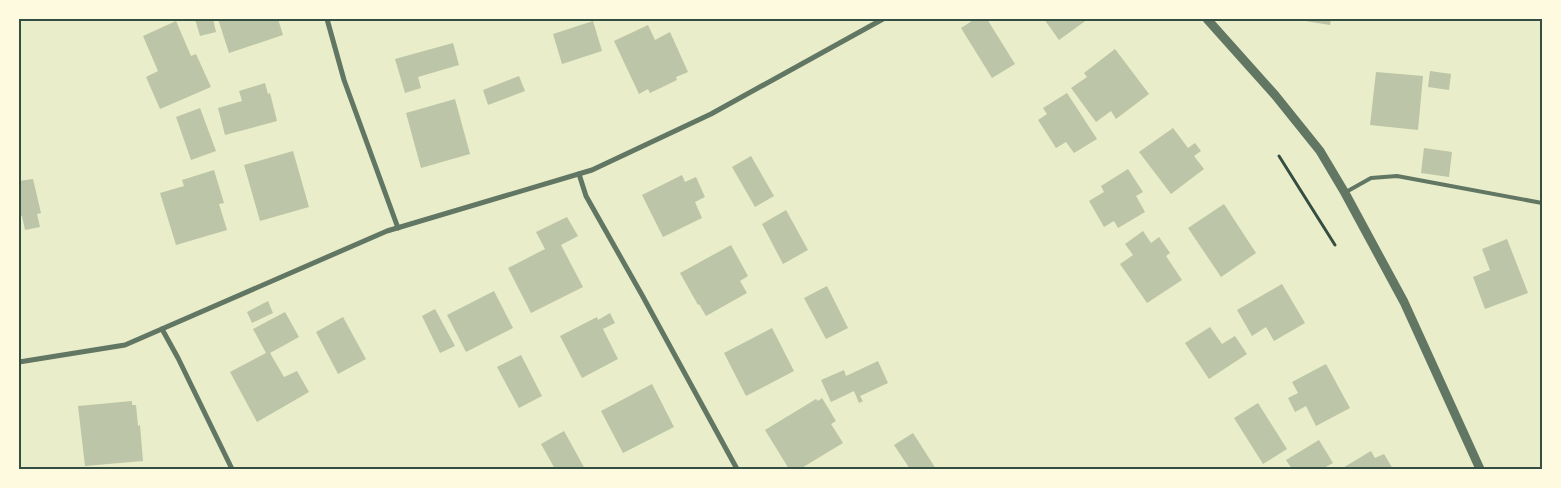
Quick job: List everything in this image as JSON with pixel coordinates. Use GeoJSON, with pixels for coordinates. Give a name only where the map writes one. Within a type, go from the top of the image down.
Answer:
{"type":"FeatureCollection","features":[{"type":"Feature","properties":{"kind":"street"},"geometry":{"type":"LineString","coordinates":[[327,19],[344,80],[398,228]]}},
{"type":"Feature","properties":{"kind":"street"},"geometry":{"type":"LineString","coordinates":[[19,362],[125,345],[388,231],[592,170],[711,114],[883,19]]}},
{"type":"Feature","properties":{"kind":"street"},"geometry":{"type":"LineString","coordinates":[[1207,19],[1275,95],[1320,151],[1404,302],[1480,469]]}},
{"type":"Feature","properties":{"kind":"street"},"geometry":{"type":"LineString","coordinates":[[579,174],[586,196],[737,469]]}},
{"type":"Feature","properties":{"kind":"street"},"geometry":{"type":"LineString","coordinates":[[162,329],[232,469]]}},
{"type":"Feature","properties":{"kind":"lane"},"geometry":{"type":"LineString","coordinates":[[1345,193],[1371,178],[1397,176],[1542,203]]}},
{"type":"Feature","properties":{"kind":"path"},"geometry":{"type":"LineString","coordinates":[[1279,156],[1335,245]]}},
{"type":"Feature","properties":{"kind":"building"},"geometry":{"type":"Polygon","coordinates":[[[195,19],[213,19],[216,32],[200,36],[195,19]]]}},
{"type":"Feature","properties":{"kind":"building"},"geometry":{"type":"Polygon","coordinates":[[[218,19],[278,19],[283,35],[229,53],[218,19]]]}},
{"type":"Feature","properties":{"kind":"building"},"geometry":{"type":"Polygon","coordinates":[[[975,19],[987,19],[1015,64],[992,78],[961,28],[975,19]]]}},
{"type":"Feature","properties":{"kind":"building"},"geometry":{"type":"Polygon","coordinates":[[[1044,19],[1088,19],[1059,40],[1044,19]]]}},
{"type":"Feature","properties":{"kind":"building"},"geometry":{"type":"Polygon","coordinates":[[[1292,19],[1331,19],[1330,25],[1292,19]]]}},
{"type":"Feature","properties":{"kind":"building"},"geometry":{"type":"Polygon","coordinates":[[[176,21],[191,56],[196,54],[211,87],[160,109],[146,77],[158,71],[143,36],[176,21]]]}},
{"type":"Feature","properties":{"kind":"building"},"geometry":{"type":"Polygon","coordinates":[[[593,21],[602,51],[562,64],[553,34],[593,21]]]}},
{"type":"Feature","properties":{"kind":"building"},"geometry":{"type":"Polygon","coordinates":[[[648,25],[655,40],[670,32],[688,72],[676,77],[677,80],[650,93],[648,89],[639,94],[614,41],[648,25]]]}},
{"type":"Feature","properties":{"kind":"building"},"geometry":{"type":"Polygon","coordinates":[[[453,43],[459,65],[418,77],[421,88],[405,93],[395,59],[453,43]]]}},
{"type":"Feature","properties":{"kind":"building"},"geometry":{"type":"Polygon","coordinates":[[[1115,49],[1149,94],[1116,119],[1111,111],[1096,122],[1071,88],[1087,77],[1084,73],[1115,49]]]}},
{"type":"Feature","properties":{"kind":"building"},"geometry":{"type":"Polygon","coordinates":[[[1430,71],[1451,74],[1449,90],[1428,87],[1430,71]]]}},
{"type":"Feature","properties":{"kind":"building"},"geometry":{"type":"Polygon","coordinates":[[[1376,72],[1423,76],[1418,130],[1370,125],[1376,72]]]}},
{"type":"Feature","properties":{"kind":"building"},"geometry":{"type":"Polygon","coordinates":[[[519,76],[525,91],[488,105],[483,90],[519,76]]]}},
{"type":"Feature","properties":{"kind":"building"},"geometry":{"type":"Polygon","coordinates":[[[265,83],[268,94],[270,93],[277,121],[225,135],[218,108],[242,101],[239,91],[265,83]]]}},
{"type":"Feature","properties":{"kind":"building"},"geometry":{"type":"Polygon","coordinates":[[[1067,93],[1097,139],[1074,153],[1066,142],[1056,148],[1038,120],[1047,114],[1043,108],[1067,93]]]}},
{"type":"Feature","properties":{"kind":"building"},"geometry":{"type":"Polygon","coordinates":[[[455,99],[470,154],[421,168],[406,113],[455,99]]]}},
{"type":"Feature","properties":{"kind":"building"},"geometry":{"type":"Polygon","coordinates":[[[200,108],[216,151],[191,160],[176,117],[200,108]]]}},
{"type":"Feature","properties":{"kind":"building"},"geometry":{"type":"Polygon","coordinates":[[[1173,128],[1188,148],[1195,143],[1201,151],[1194,156],[1204,169],[1171,194],[1139,152],[1173,128]]]}},
{"type":"Feature","properties":{"kind":"building"},"geometry":{"type":"Polygon","coordinates":[[[1424,148],[1452,152],[1449,177],[1421,173],[1424,148]]]}},
{"type":"Feature","properties":{"kind":"building"},"geometry":{"type":"Polygon","coordinates":[[[293,151],[309,207],[260,221],[244,165],[293,151]]]}},
{"type":"Feature","properties":{"kind":"building"},"geometry":{"type":"Polygon","coordinates":[[[751,156],[774,196],[755,207],[732,167],[751,156]]]}},
{"type":"Feature","properties":{"kind":"building"},"geometry":{"type":"Polygon","coordinates":[[[1128,169],[1143,192],[1136,196],[1145,212],[1118,228],[1114,221],[1104,227],[1089,201],[1104,192],[1101,186],[1128,169]]]}},
{"type":"Feature","properties":{"kind":"building"},"geometry":{"type":"Polygon","coordinates":[[[214,170],[224,203],[219,204],[227,230],[176,245],[160,193],[184,186],[182,180],[214,170]]]}},
{"type":"Feature","properties":{"kind":"building"},"geometry":{"type":"Polygon","coordinates":[[[682,175],[685,182],[696,177],[705,197],[695,202],[702,218],[663,237],[642,195],[682,175]]]}},
{"type":"Feature","properties":{"kind":"building"},"geometry":{"type":"Polygon","coordinates":[[[33,179],[41,213],[37,214],[40,227],[25,230],[22,216],[19,216],[19,181],[33,179]]]}},
{"type":"Feature","properties":{"kind":"building"},"geometry":{"type":"Polygon","coordinates":[[[1224,204],[1256,253],[1221,277],[1188,228],[1224,204]]]}},
{"type":"Feature","properties":{"kind":"building"},"geometry":{"type":"Polygon","coordinates":[[[786,210],[808,250],[783,264],[762,224],[786,210]]]}},
{"type":"Feature","properties":{"kind":"building"},"geometry":{"type":"Polygon","coordinates":[[[567,217],[578,236],[561,245],[583,287],[531,313],[508,268],[545,249],[536,232],[567,217]]]}},
{"type":"Feature","properties":{"kind":"building"},"geometry":{"type":"Polygon","coordinates":[[[1143,231],[1151,243],[1159,237],[1170,253],[1166,256],[1182,280],[1147,303],[1120,264],[1133,255],[1125,244],[1143,231]]]}},
{"type":"Feature","properties":{"kind":"building"},"geometry":{"type":"Polygon","coordinates":[[[1507,239],[1528,293],[1485,309],[1473,277],[1490,270],[1482,249],[1507,239]]]}},
{"type":"Feature","properties":{"kind":"building"},"geometry":{"type":"Polygon","coordinates":[[[731,245],[748,276],[740,281],[747,293],[706,316],[680,273],[731,245]]]}},
{"type":"Feature","properties":{"kind":"building"},"geometry":{"type":"Polygon","coordinates":[[[1282,284],[1305,323],[1274,341],[1266,327],[1252,336],[1237,310],[1282,284]]]}},
{"type":"Feature","properties":{"kind":"building"},"geometry":{"type":"Polygon","coordinates":[[[827,286],[848,328],[826,339],[804,298],[827,286]]]}},
{"type":"Feature","properties":{"kind":"building"},"geometry":{"type":"Polygon","coordinates":[[[494,291],[513,328],[466,352],[447,315],[494,291]]]}},
{"type":"Feature","properties":{"kind":"building"},"geometry":{"type":"Polygon","coordinates":[[[268,301],[273,313],[252,323],[247,312],[268,301]]]}},
{"type":"Feature","properties":{"kind":"building"},"geometry":{"type":"Polygon","coordinates":[[[435,309],[455,346],[440,353],[422,316],[435,309]]]}},
{"type":"Feature","properties":{"kind":"building"},"geometry":{"type":"Polygon","coordinates":[[[285,312],[299,337],[270,353],[284,377],[297,371],[309,392],[257,422],[230,372],[266,353],[253,329],[285,312]]]}},
{"type":"Feature","properties":{"kind":"building"},"geometry":{"type":"Polygon","coordinates":[[[610,313],[615,323],[603,329],[618,359],[582,378],[560,336],[597,317],[598,320],[610,313]]]}},
{"type":"Feature","properties":{"kind":"building"},"geometry":{"type":"Polygon","coordinates":[[[343,317],[366,359],[338,374],[316,332],[343,317]]]}},
{"type":"Feature","properties":{"kind":"building"},"geometry":{"type":"Polygon","coordinates":[[[1210,327],[1222,344],[1235,336],[1247,354],[1209,379],[1185,343],[1210,327]]]}},
{"type":"Feature","properties":{"kind":"building"},"geometry":{"type":"Polygon","coordinates":[[[772,328],[794,371],[746,396],[724,353],[772,328]]]}},
{"type":"Feature","properties":{"kind":"building"},"geometry":{"type":"Polygon","coordinates":[[[521,355],[542,396],[519,408],[497,367],[521,355]]]}},
{"type":"Feature","properties":{"kind":"building"},"geometry":{"type":"Polygon","coordinates":[[[878,361],[888,383],[860,396],[863,401],[859,403],[854,391],[831,402],[821,380],[844,370],[846,376],[878,361]]]}},
{"type":"Feature","properties":{"kind":"building"},"geometry":{"type":"Polygon","coordinates":[[[1326,364],[1350,408],[1316,426],[1306,406],[1295,412],[1288,398],[1298,393],[1292,382],[1326,364]]]}},
{"type":"Feature","properties":{"kind":"building"},"geometry":{"type":"Polygon","coordinates":[[[652,384],[674,427],[623,453],[601,411],[652,384]]]}},
{"type":"Feature","properties":{"kind":"building"},"geometry":{"type":"Polygon","coordinates":[[[822,398],[836,421],[831,424],[843,443],[800,469],[789,469],[765,430],[816,399],[818,401],[822,398]]]}},
{"type":"Feature","properties":{"kind":"building"},"geometry":{"type":"Polygon","coordinates":[[[132,401],[132,405],[136,405],[138,426],[140,425],[143,461],[85,466],[78,406],[132,401]]]}},
{"type":"Feature","properties":{"kind":"building"},"geometry":{"type":"Polygon","coordinates":[[[1258,403],[1287,449],[1263,464],[1234,418],[1258,403]]]}},
{"type":"Feature","properties":{"kind":"building"},"geometry":{"type":"Polygon","coordinates":[[[564,431],[585,469],[555,469],[541,444],[564,431]]]}},
{"type":"Feature","properties":{"kind":"building"},"geometry":{"type":"Polygon","coordinates":[[[913,433],[936,469],[910,469],[894,445],[913,433]]]}},
{"type":"Feature","properties":{"kind":"building"},"geometry":{"type":"Polygon","coordinates":[[[1319,440],[1333,463],[1322,469],[1292,469],[1286,460],[1319,440]]]}},
{"type":"Feature","properties":{"kind":"building"},"geometry":{"type":"Polygon","coordinates":[[[1371,451],[1375,458],[1384,454],[1393,469],[1341,469],[1371,451]]]}}]}
